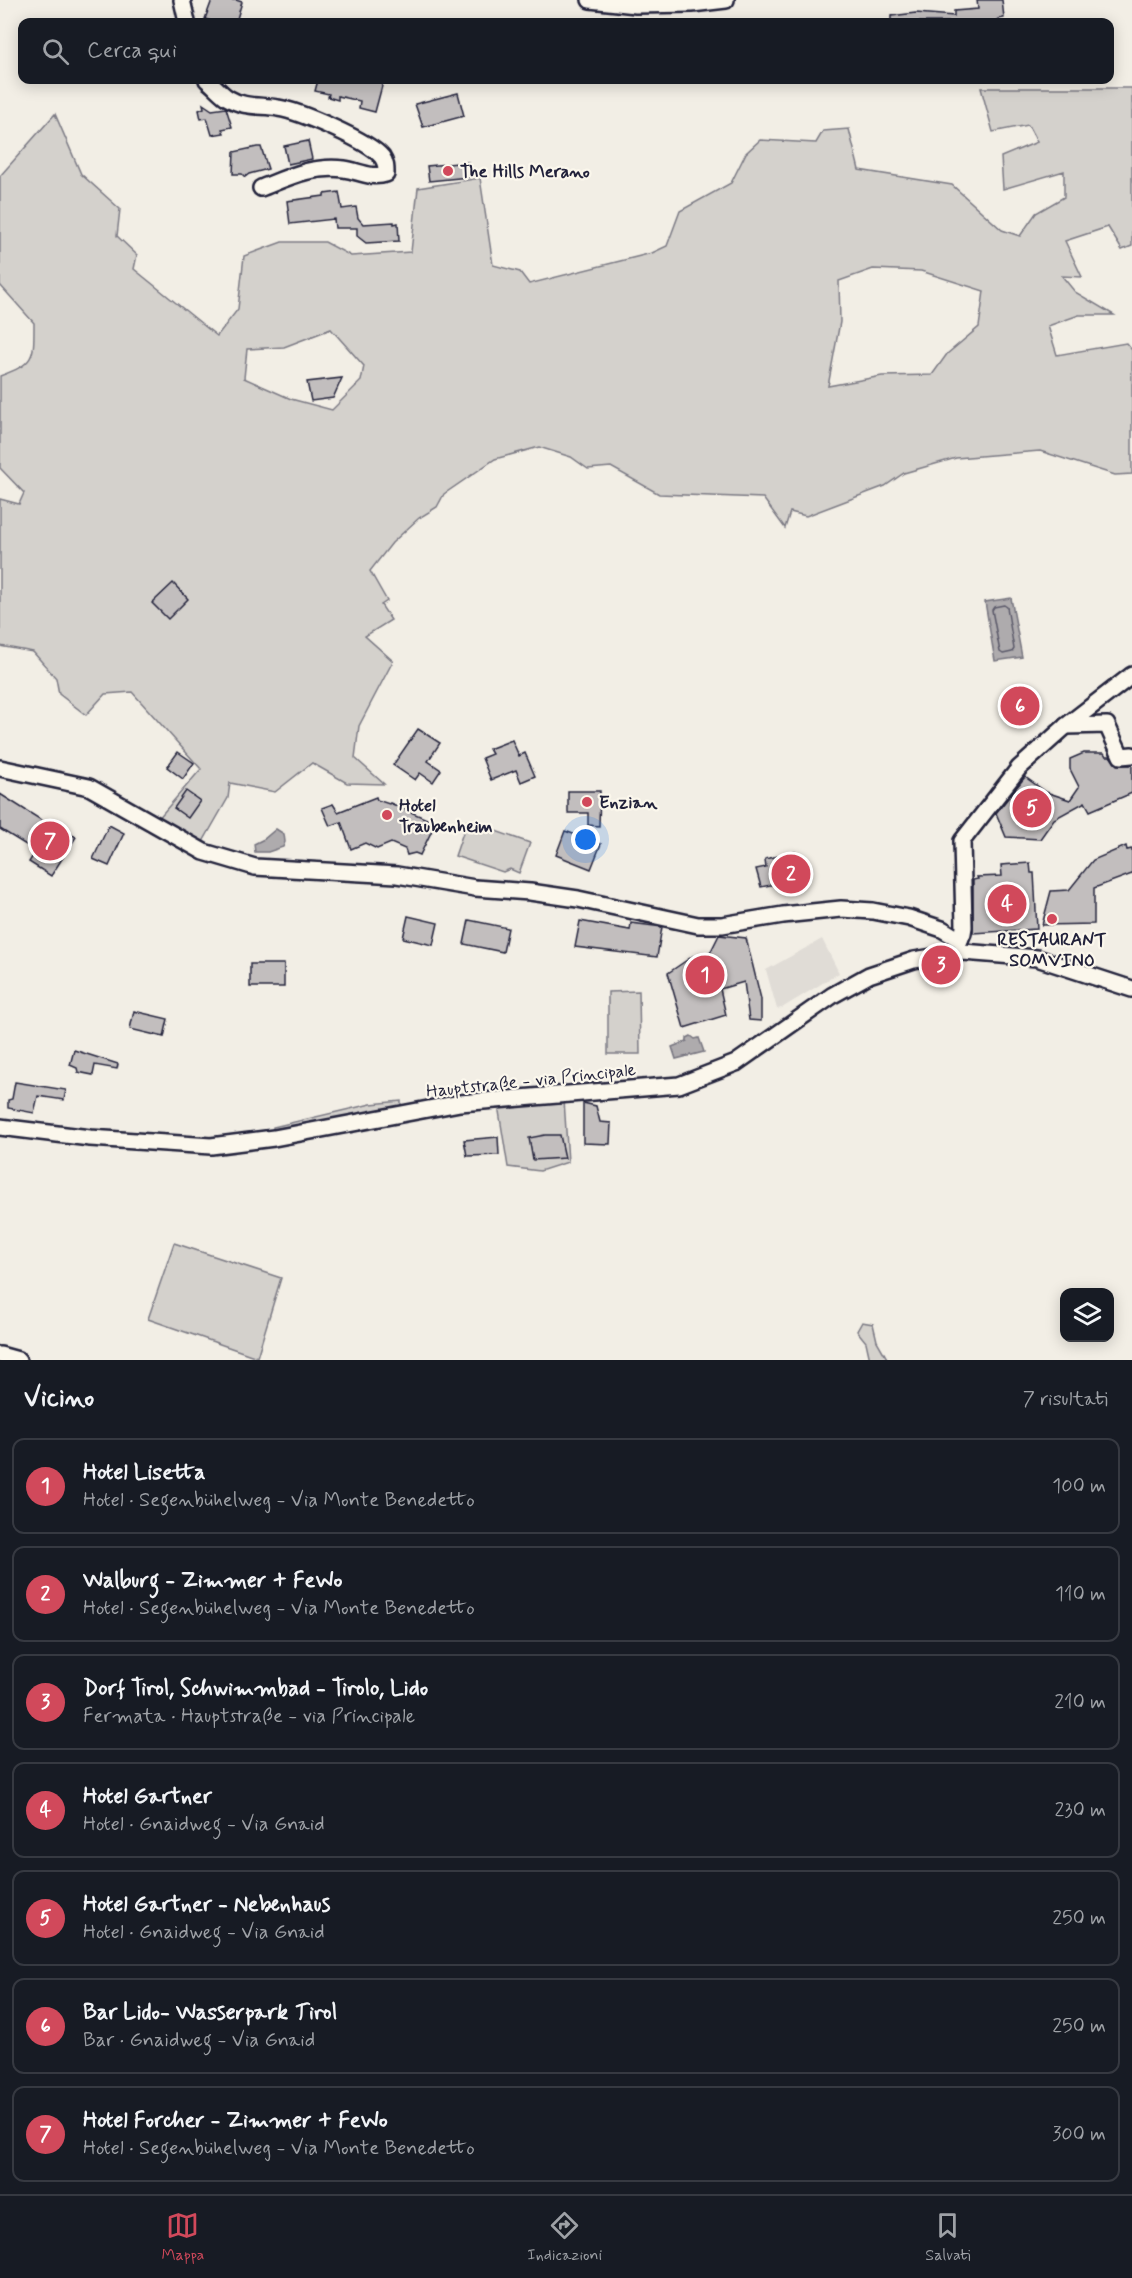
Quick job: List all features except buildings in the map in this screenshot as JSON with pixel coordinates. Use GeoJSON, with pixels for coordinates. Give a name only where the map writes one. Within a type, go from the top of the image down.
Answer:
{"type":"FeatureCollection","features":[{"type":"Feature","properties":{"kind":"street"},"geometry":{"type":"LineString","coordinates":[[182,0],[186,18]]}},
{"type":"Feature","properties":{"kind":"street"},"geometry":{"type":"LineString","coordinates":[[590,0],[636,5],[726,0]]}},
{"type":"Feature","properties":{"kind":"street"},"geometry":{"type":"LineString","coordinates":[[212,84],[228,98],[251,106],[278,108],[324,123],[380,154],[386,164],[386,174],[376,177],[345,169],[310,169],[261,188]]}},
{"type":"Feature","properties":{"kind":"street"},"geometry":{"type":"LineString","coordinates":[[961,946],[964,927],[962,841],[1019,768],[1066,726],[1132,675]]}},
{"type":"Feature","properties":{"kind":"street"},"geometry":{"type":"LineString","coordinates":[[1066,726],[1107,725],[1121,756],[1132,755]]}},
{"type":"Feature","properties":{"kind":"street"},"geometry":{"type":"LineString","coordinates":[[0,768],[89,787],[204,852],[255,867],[397,875],[475,888],[530,892],[578,899],[698,925],[722,925],[841,909],[873,910],[920,921],[950,932],[961,946],[1043,959],[1132,989]]}},
{"type":"Feature","properties":{"kind":"street","name":"Hauptstraße - via Principale"},"geometry":{"type":"LineString","coordinates":[[0,1127],[90,1138],[211,1146],[274,1138],[460,1103],[679,1085],[736,1063],[833,994],[869,975],[961,946]]}},
{"type":"Feature","properties":{"kind":"street"},"geometry":{"type":"LineString","coordinates":[[0,1354],[18,1360]]}},
{"type":"Feature","properties":{"kind":"shaded area"},"geometry":{"type":"Polygon","coordinates":[[[981,88],[1132,88],[1132,246],[1122,250],[1108,227],[1065,241],[1082,277],[1062,276],[1075,292],[1114,315],[1079,315],[1048,326],[1057,355],[1126,343],[1132,350],[1132,474],[1115,475],[1040,451],[956,458],[904,473],[885,486],[806,516],[790,512],[785,528],[763,498],[659,494],[611,467],[588,469],[571,457],[539,447],[495,459],[444,494],[437,507],[419,518],[392,543],[370,571],[387,601],[381,605],[391,620],[365,636],[393,661],[359,726],[355,758],[384,784],[347,783],[312,763],[275,792],[230,783],[228,798],[203,845],[157,820],[201,769],[132,692],[105,694],[86,715],[59,694],[56,678],[33,652],[0,646],[0,499],[19,504],[24,493],[0,468],[0,376],[20,367],[30,358],[34,344],[34,323],[0,285],[0,176],[55,114],[81,174],[120,209],[117,236],[137,255],[134,269],[217,336],[238,309],[244,256],[282,242],[325,242],[351,256],[411,252],[418,188],[480,178],[493,265],[520,272],[529,284],[652,253],[667,246],[680,211],[731,183],[746,153],[760,140],[816,143],[823,131],[849,129],[859,170],[952,185],[1002,230],[1020,236],[1036,213],[1064,197],[1064,171],[1003,189],[1001,157],[1037,142],[1028,125],[993,132],[981,88]],[[873,269],[839,281],[840,322],[828,386],[882,376],[932,375],[947,354],[979,327],[984,291],[921,271],[873,269]],[[331,329],[284,347],[247,349],[244,378],[291,399],[332,410],[361,381],[364,366],[331,329]]]}},
{"type":"Feature","properties":{"kind":"shaded area"},"geometry":{"type":"Polygon","coordinates":[[[467,821],[530,843],[519,873],[510,869],[503,872],[455,856],[467,821]]]}},
{"type":"Feature","properties":{"kind":"shaded area"},"geometry":{"type":"Polygon","coordinates":[[[822,939],[839,973],[777,1009],[766,970],[822,939]]]}},
{"type":"Feature","properties":{"kind":"shaded area"},"geometry":{"type":"Polygon","coordinates":[[[639,991],[640,1054],[608,1054],[608,992],[639,991]]]}},
{"type":"Feature","properties":{"kind":"shaded area"},"geometry":{"type":"Polygon","coordinates":[[[564,1100],[568,1162],[540,1171],[508,1167],[498,1105],[564,1100]]]}},
{"type":"Feature","properties":{"kind":"shaded area"},"geometry":{"type":"Polygon","coordinates":[[[401,1101],[401,1108],[274,1138],[273,1127],[371,1104],[401,1101]]]}},
{"type":"Feature","properties":{"kind":"shaded area"},"geometry":{"type":"Polygon","coordinates":[[[174,1243],[281,1278],[257,1357],[148,1319],[174,1243]]]}},
{"type":"Feature","properties":{"kind":"shaded area"},"geometry":{"type":"Polygon","coordinates":[[[862,1322],[873,1324],[877,1341],[888,1360],[870,1360],[866,1342],[857,1331],[862,1322]]]}},
{"type":"Feature","properties":{"kind":"water"},"geometry":{"type":"Polygon","coordinates":[[[1011,598],[1022,657],[995,661],[985,602],[1011,598]]]}},
{"type":"Feature","properties":{"kind":"water"},"geometry":{"type":"Polygon","coordinates":[[[276,829],[284,834],[283,847],[268,852],[255,852],[254,844],[276,829]]]}},
{"type":"Feature","properties":{"kind":"water"},"geometry":{"type":"Polygon","coordinates":[[[691,1036],[695,1039],[699,1038],[704,1052],[676,1059],[672,1047],[687,1041],[687,1038],[691,1036]]]}},
{"type":"Feature","properties":{"kind":"place","name":"The Hills Merano"},"geometry":{"type":"Point","coordinates":[448,171]}},
{"type":"Feature","properties":{"kind":"place","name":"Bar Lido- Wasserpark Tirol"},"geometry":{"type":"Point","coordinates":[1020,706]}},
{"type":"Feature","properties":{"kind":"place","name":"Enzian"},"geometry":{"type":"Point","coordinates":[587,802]}},
{"type":"Feature","properties":{"kind":"place","name":"Hotel Gartner - Nebenhaus"},"geometry":{"type":"Point","coordinates":[1032,808]}},
{"type":"Feature","properties":{"kind":"place","name":"Hotel Traubenheim"},"geometry":{"type":"Point","coordinates":[387,815]}},
{"type":"Feature","properties":{"kind":"place","name":"Hotel Forcher - Zimmer + FeWo"},"geometry":{"type":"Point","coordinates":[50,841]}},
{"type":"Feature","properties":{"kind":"place","name":"Walburg - Zimmer + FeWo"},"geometry":{"type":"Point","coordinates":[791,874]}},
{"type":"Feature","properties":{"kind":"place","name":"Hotel Gartner"},"geometry":{"type":"Point","coordinates":[1007,904]}},
{"type":"Feature","properties":{"kind":"place","name":"RESTAURANT SOMVINO"},"geometry":{"type":"Point","coordinates":[1052,919]}},
{"type":"Feature","properties":{"kind":"place","name":"Dorf Tirol, Schwimmbad - Tirolo, Lido"},"geometry":{"type":"Point","coordinates":[941,965]}},
{"type":"Feature","properties":{"kind":"place","name":"Hotel Lisetta"},"geometry":{"type":"Point","coordinates":[705,975]}}]}
